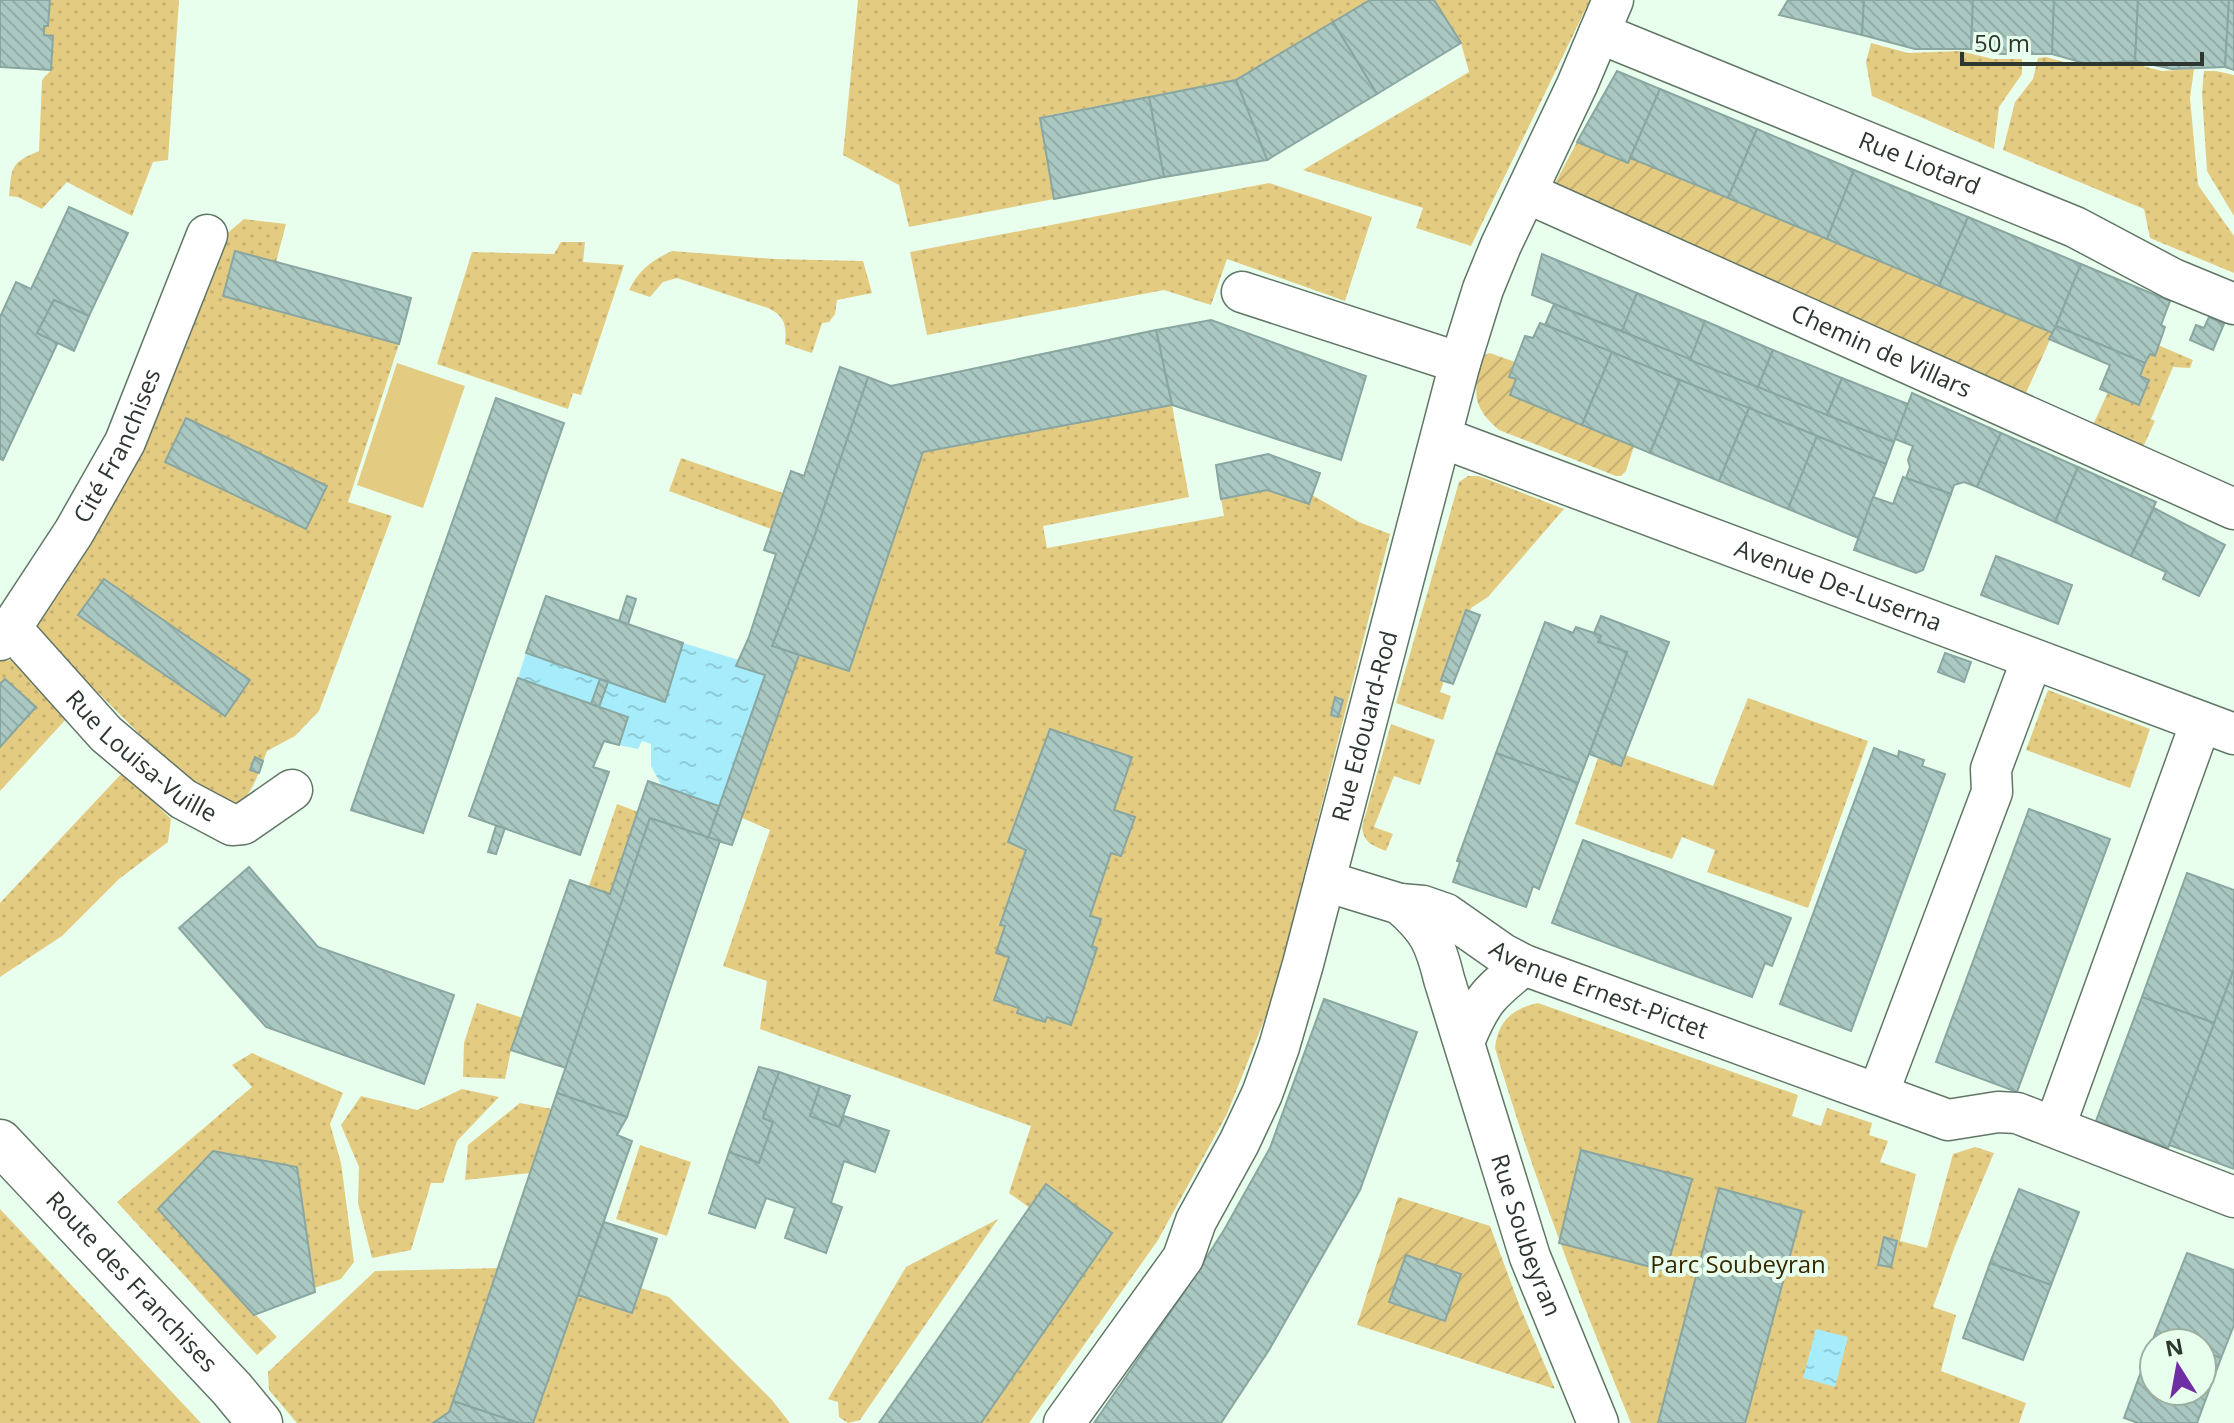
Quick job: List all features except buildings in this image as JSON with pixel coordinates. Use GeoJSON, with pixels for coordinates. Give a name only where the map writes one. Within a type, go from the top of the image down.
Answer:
{"type":"FeatureCollection","features":[{"type":"Feature","properties":{"kind":"main road","name":"Route des Franchises"},"geometry":{"type":"LineString","coordinates":[[0,1142],[260,1423]]}},
{"type":"Feature","properties":{"kind":"street","name":"Rue Edouard-Rod"},"geometry":{"type":"LineString","coordinates":[[1064,1423],[1183,1258],[1196,1221],[1262,1094],[1279,1047],[1325,881],[1443,438],[1460,363],[1483,289],[1606,16]]}},
{"type":"Feature","properties":{"kind":"street","name":"Rue Liotard"},"geometry":{"type":"LineString","coordinates":[[1606,16],[2075,227],[2173,279],[2234,304]]}},
{"type":"Feature","properties":{"kind":"street","name":"Chemin de Villars"},"geometry":{"type":"LineString","coordinates":[[1527,193],[2234,509]]}},
{"type":"Feature","properties":{"kind":"street","name":"Cité Franchises"},"geometry":{"type":"LineString","coordinates":[[6,634],[74,532],[125,442],[207,235]]}},
{"type":"Feature","properties":{"kind":"street"},"geometry":{"type":"LineString","coordinates":[[1242,292],[1460,363]]}},
{"type":"Feature","properties":{"kind":"street","name":"Avenue De-Luserna"},"geometry":{"type":"LineString","coordinates":[[1443,438],[2218,728]]}},
{"type":"Feature","properties":{"kind":"street","name":"Rue Louisa-Vuille"},"geometry":{"type":"LineString","coordinates":[[6,634],[106,734],[183,799],[232,825],[243,824],[292,790]]}},
{"type":"Feature","properties":{"kind":"street"},"geometry":{"type":"LineString","coordinates":[[1878,1094],[1992,792],[1991,769],[2032,659]]}},
{"type":"Feature","properties":{"kind":"street"},"geometry":{"type":"LineString","coordinates":[[2055,1126],[2218,728]]}},
{"type":"Feature","properties":{"kind":"street","name":"Avenue Ernest-Pictet"},"geometry":{"type":"LineString","coordinates":[[1325,881],[1400,904],[1423,906],[1446,914],[1524,965],[1948,1120],[1998,1112],[2017,1113],[2234,1197]]}},
{"type":"Feature","properties":{"kind":"street","name":"Rue Soubeyran"},"geometry":{"type":"LineString","coordinates":[[1400,904],[1423,923],[1436,945],[1530,1257],[1598,1423]]}},
{"type":"Feature","properties":{"kind":"street"},"geometry":{"type":"LineString","coordinates":[[1464,1042],[1475,1014],[1489,993],[1524,965]]}},
{"type":"Feature","properties":{"kind":"green space"},"geometry":{"type":"Polygon","coordinates":[[[50,0],[179,0],[168,160],[153,162],[132,216],[67,182],[42,209],[9,196],[14,167],[22,159],[39,151],[42,80],[51,70],[53,37],[44,35],[50,0]]]}},
{"type":"Feature","properties":{"kind":"green space"},"geometry":{"type":"Polygon","coordinates":[[[858,0],[1370,0],[1236,80],[1040,117],[1054,199],[909,227],[899,185],[843,155],[858,0]]]}},
{"type":"Feature","properties":{"kind":"green space"},"geometry":{"type":"Polygon","coordinates":[[[1434,0],[1590,0],[1471,246],[1416,228],[1423,208],[1303,170],[1469,72],[1461,43],[1434,0]]]}},
{"type":"Feature","properties":{"kind":"green space"},"geometry":{"type":"Polygon","coordinates":[[[1871,43],[1908,53],[1960,51],[1993,59],[2022,59],[2022,74],[1999,107],[1994,149],[1872,96],[1866,62],[1871,43]]]}},
{"type":"Feature","properties":{"kind":"green space"},"geometry":{"type":"Polygon","coordinates":[[[2046,57],[2075,65],[2131,63],[2162,71],[2194,69],[2190,98],[2198,185],[2234,236],[2234,273],[2150,238],[2144,209],[2003,150],[2015,102],[2033,79],[2038,58],[2046,57]]]}},
{"type":"Feature","properties":{"kind":"green space"},"geometry":{"type":"Polygon","coordinates":[[[2204,71],[2234,75],[2234,216],[2207,171],[2202,94],[2204,71]]]}},
{"type":"Feature","properties":{"kind":"green space"},"geometry":{"type":"Polygon","coordinates":[[[1577,142],[1627,163],[1630,158],[2053,333],[2026,393],[1555,183],[1577,142]]]}},
{"type":"Feature","properties":{"kind":"green space"},"geometry":{"type":"Polygon","coordinates":[[[1269,183],[1372,217],[1345,301],[1227,259],[1211,305],[1164,290],[927,335],[910,252],[1269,183]]]}},
{"type":"Feature","properties":{"kind":"green space"},"geometry":{"type":"Polygon","coordinates":[[[244,219],[286,224],[276,262],[235,251],[223,296],[399,344],[348,502],[392,516],[319,711],[295,736],[267,751],[244,799],[228,810],[217,811],[34,629],[224,236],[244,219]]]}},
{"type":"Feature","properties":{"kind":"green space"},"geometry":{"type":"Polygon","coordinates":[[[561,242],[585,242],[583,262],[624,265],[581,395],[573,393],[568,409],[437,364],[472,252],[554,254],[561,242]]]}},
{"type":"Feature","properties":{"kind":"green space"},"geometry":{"type":"Polygon","coordinates":[[[672,251],[775,259],[863,261],[872,293],[837,300],[835,314],[829,322],[822,323],[812,353],[785,344],[784,322],[768,308],[677,278],[663,282],[650,297],[629,290],[646,267],[672,251]]]}},
{"type":"Feature","properties":{"kind":"green space"},"geometry":{"type":"Polygon","coordinates":[[[2158,345],[2193,360],[2190,368],[2173,367],[2143,447],[2093,425],[2108,392],[2139,405],[2149,380],[2140,376],[2150,354],[2155,356],[2158,345]]]}},
{"type":"Feature","properties":{"kind":"green space"},"geometry":{"type":"Polygon","coordinates":[[[1490,353],[1515,362],[1509,376],[1634,446],[1626,471],[1616,476],[1499,430],[1483,413],[1476,396],[1484,355],[1490,353]]]}},
{"type":"Feature","properties":{"kind":"green space"},"geometry":{"type":"Polygon","coordinates":[[[397,363],[465,386],[423,508],[357,485],[397,363]]]}},
{"type":"Feature","properties":{"kind":"green space"},"geometry":{"type":"Polygon","coordinates":[[[1172,405],[1189,497],[1043,526],[1047,548],[1224,516],[1221,499],[1267,490],[1309,504],[1312,495],[1359,522],[1390,534],[1273,998],[1227,1114],[1158,1240],[1029,1423],[981,1423],[1112,1233],[1047,1185],[1030,1208],[1009,1193],[1031,1126],[760,1029],[767,981],[723,966],[770,830],[742,818],[799,655],[849,671],[923,452],[1172,405]]]}},
{"type":"Feature","properties":{"kind":"green space"},"geometry":{"type":"Polygon","coordinates":[[[681,458],[783,493],[771,529],[669,491],[681,458]]]}},
{"type":"Feature","properties":{"kind":"green space"},"geometry":{"type":"Polygon","coordinates":[[[1468,476],[1479,476],[1564,509],[1488,597],[1471,608],[1440,692],[1451,696],[1443,720],[1396,703],[1459,482],[1468,476]]]}},
{"type":"Feature","properties":{"kind":"green space"},"geometry":{"type":"Polygon","coordinates":[[[12,660],[68,717],[0,791],[0,661],[12,660]]]}},
{"type":"Feature","properties":{"kind":"green space"},"geometry":{"type":"Polygon","coordinates":[[[2048,690],[2150,729],[2130,788],[2026,750],[2048,690]]]}},
{"type":"Feature","properties":{"kind":"green space"},"geometry":{"type":"Polygon","coordinates":[[[1748,698],[1868,741],[1808,908],[1707,872],[1715,850],[1682,837],[1672,859],[1575,824],[1598,758],[1621,766],[1625,755],[1713,786],[1748,698]]]}},
{"type":"Feature","properties":{"kind":"green space"},"geometry":{"type":"Polygon","coordinates":[[[1391,724],[1435,740],[1420,785],[1394,776],[1374,827],[1393,834],[1386,851],[1367,840],[1362,827],[1391,724]]]}},
{"type":"Feature","properties":{"kind":"green space"},"geometry":{"type":"Polygon","coordinates":[[[123,772],[171,819],[168,842],[119,879],[62,936],[0,977],[0,903],[123,772]]]}},
{"type":"Feature","properties":{"kind":"green space"},"geometry":{"type":"Polygon","coordinates":[[[617,804],[638,812],[610,894],[589,886],[617,804]]]}},
{"type":"Feature","properties":{"kind":"green space"},"geometry":{"type":"Polygon","coordinates":[[[477,1003],[523,1018],[511,1050],[505,1079],[463,1077],[464,1043],[477,1003]]]}},
{"type":"Feature","properties":{"kind":"green space","name":"Parc Soubeyran"},"geometry":{"type":"Polygon","coordinates":[[[1538,1003],[1798,1095],[1792,1116],[1821,1126],[1827,1108],[1872,1123],[1869,1135],[1888,1141],[1880,1162],[1916,1174],[1900,1241],[1927,1248],[1953,1154],[1975,1147],[1994,1153],[1933,1307],[1956,1315],[1941,1371],[2026,1403],[2019,1423],[1631,1423],[1558,1237],[1495,1048],[1503,1023],[1521,1009],[1538,1003]]]}},
{"type":"Feature","properties":{"kind":"green space"},"geometry":{"type":"Polygon","coordinates":[[[252,1053],[343,1093],[330,1124],[341,1163],[354,1262],[341,1279],[314,1288],[297,1167],[213,1151],[255,1314],[277,1337],[257,1355],[117,1202],[252,1087],[232,1065],[252,1053]]]}},
{"type":"Feature","properties":{"kind":"green space"},"geometry":{"type":"Polygon","coordinates":[[[462,1089],[499,1097],[457,1141],[443,1183],[431,1183],[411,1250],[372,1258],[358,1203],[359,1167],[341,1125],[361,1096],[417,1110],[462,1089]]]}},
{"type":"Feature","properties":{"kind":"green space"},"geometry":{"type":"Polygon","coordinates":[[[520,1103],[552,1109],[530,1173],[465,1180],[468,1145],[520,1103]]]}},
{"type":"Feature","properties":{"kind":"green space"},"geometry":{"type":"Polygon","coordinates":[[[640,1145],[691,1162],[667,1236],[616,1219],[640,1145]]]}},
{"type":"Feature","properties":{"kind":"green space"},"geometry":{"type":"Polygon","coordinates":[[[1398,1197],[1490,1226],[1555,1389],[1357,1325],[1398,1197]]]}},
{"type":"Feature","properties":{"kind":"green space"},"geometry":{"type":"Polygon","coordinates":[[[0,1209],[201,1423],[0,1423],[0,1209]]]}},
{"type":"Feature","properties":{"kind":"green space"},"geometry":{"type":"Polygon","coordinates":[[[998,1219],[860,1420],[848,1423],[839,1417],[838,1402],[828,1399],[906,1267],[998,1219]]]}},
{"type":"Feature","properties":{"kind":"green space"},"geometry":{"type":"Polygon","coordinates":[[[498,1268],[449,1412],[433,1423],[297,1423],[269,1390],[268,1372],[375,1271],[498,1268]]]}},
{"type":"Feature","properties":{"kind":"green space"},"geometry":{"type":"Polygon","coordinates":[[[641,1288],[669,1297],[772,1400],[790,1423],[533,1423],[578,1295],[631,1313],[641,1288]]]}},
{"type":"Feature","properties":{"kind":"water"},"geometry":{"type":"Polygon","coordinates":[[[683,643],[739,660],[737,666],[765,675],[719,806],[662,786],[651,766],[651,744],[642,741],[638,749],[619,745],[628,717],[518,678],[526,653],[665,702],[683,643]]]}},
{"type":"Feature","properties":{"kind":"water"},"geometry":{"type":"Polygon","coordinates":[[[1816,1329],[1848,1337],[1835,1387],[1803,1378],[1816,1329]]]}}]}
